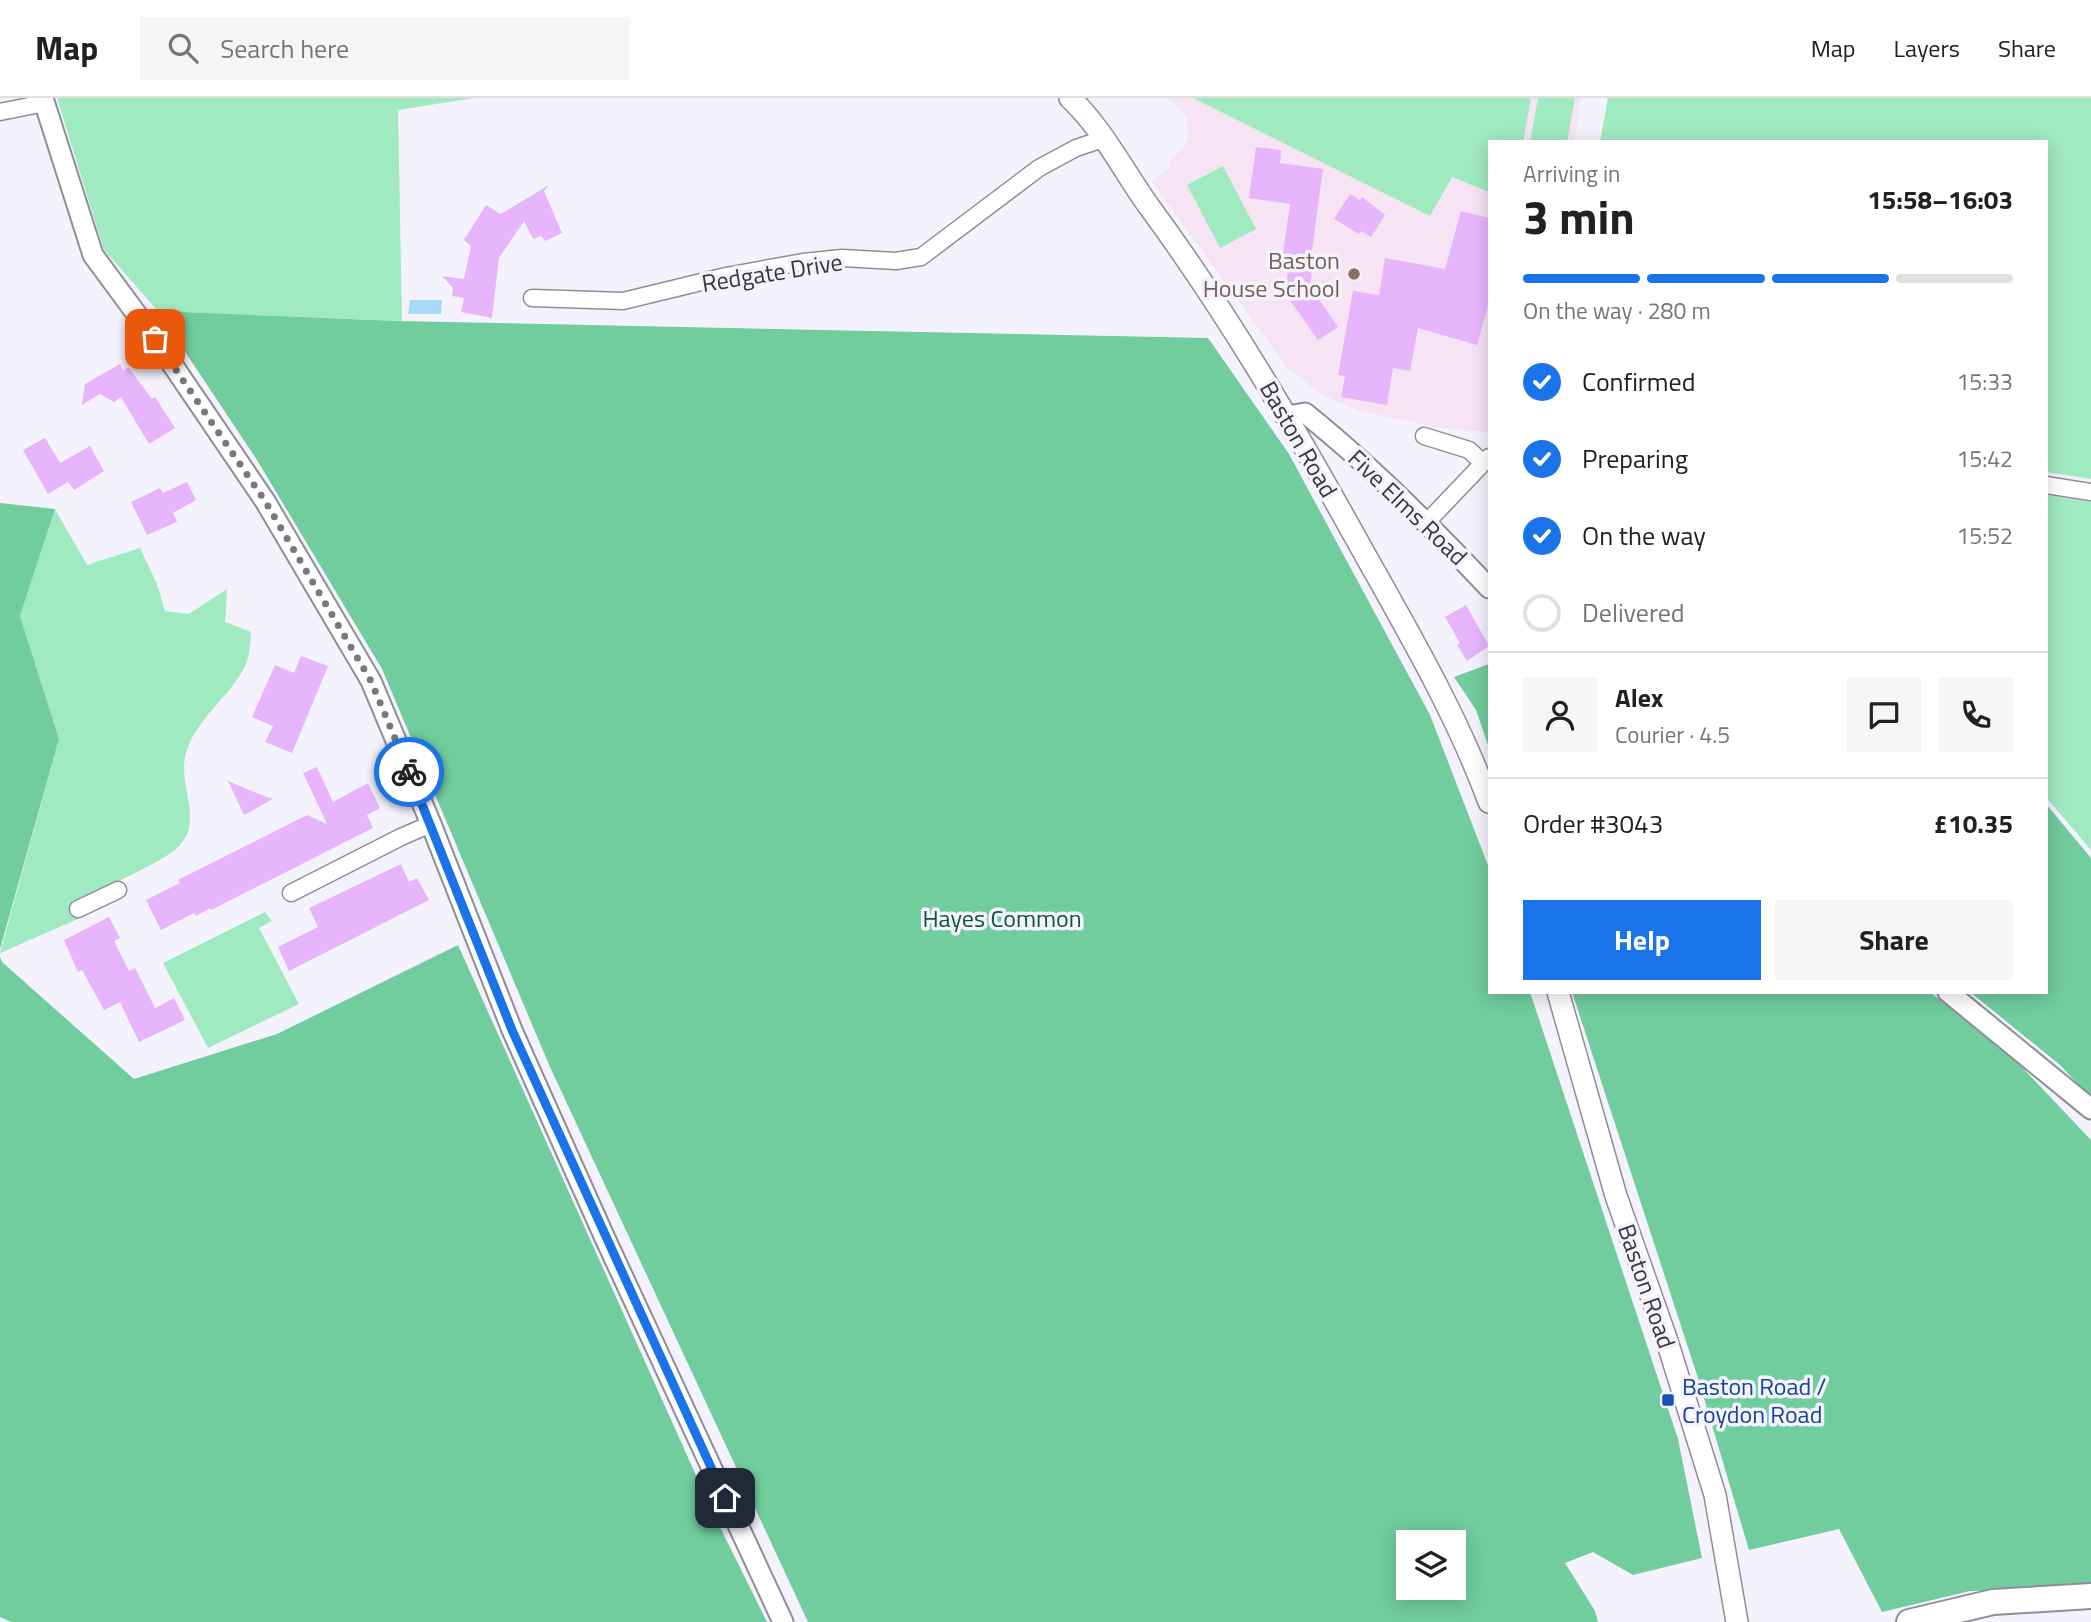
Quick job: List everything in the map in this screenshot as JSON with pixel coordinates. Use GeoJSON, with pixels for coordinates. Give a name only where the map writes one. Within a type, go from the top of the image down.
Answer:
{"type":"FeatureCollection","features":[{"type":"Feature","properties":{"kind":"highway"},"geometry":{"type":"LineString","coordinates":[[1909,1622],[1993,1602],[2091,1596]]}},
{"type":"Feature","properties":{"kind":"main road","name":"Baston Road"},"geometry":{"type":"LineString","coordinates":[[1070,98],[1103,139],[1192,264],[1287,416],[1419,653],[1475,762],[1488,799]]}},
{"type":"Feature","properties":{"kind":"main road","name":"Baston Road"},"geometry":{"type":"LineString","coordinates":[[1559,994],[1616,1196],[1667,1341],[1715,1495],[1737,1622]]}},
{"type":"Feature","properties":{"kind":"street"},"geometry":{"type":"LineString","coordinates":[[0,112],[44,100],[93,255],[155,339],[272,513],[371,681],[512,1030],[783,1622]]}},
{"type":"Feature","properties":{"kind":"street","name":"Redgate Drive"},"geometry":{"type":"LineString","coordinates":[[532,299],[623,301],[726,276],[803,262],[842,258],[896,261],[921,257],[1039,168],[1076,148],[1103,139]]}},
{"type":"Feature","properties":{"kind":"street","name":"Five Elms Road"},"geometry":{"type":"LineString","coordinates":[[1287,416],[1305,413],[1339,440],[1427,522],[1488,587]]}},
{"type":"Feature","properties":{"kind":"street"},"geometry":{"type":"LineString","coordinates":[[1424,436],[1469,450],[1486,459],[1427,522]]}},
{"type":"Feature","properties":{"kind":"street"},"geometry":{"type":"LineString","coordinates":[[2048,485],[2091,492]]}},
{"type":"Feature","properties":{"kind":"street"},"geometry":{"type":"LineString","coordinates":[[291,893],[401,836],[431,824]]}},
{"type":"Feature","properties":{"kind":"street"},"geometry":{"type":"LineString","coordinates":[[78,909],[118,890]]}},
{"type":"Feature","properties":{"kind":"street"},"geometry":{"type":"LineString","coordinates":[[1950,994],[2091,1109]]}},
{"type":"Feature","properties":{"kind":"shaded area","name":"Baston House School"},"geometry":{"type":"Polygon","coordinates":[[[1169,98],[1581,98],[1574,140],[1488,140],[1488,432],[1442,428],[1359,411],[1320,394],[1287,367],[1152,182],[1171,165],[1169,162],[1183,148],[1188,138],[1187,117],[1169,98]]]}},
{"type":"Feature","properties":{"kind":"green space"},"geometry":{"type":"Polygon","coordinates":[[[57,98],[474,98],[398,110],[402,321],[158,311],[104,250],[57,98]]]}},
{"type":"Feature","properties":{"kind":"green space"},"geometry":{"type":"Polygon","coordinates":[[[1193,98],[1531,98],[1523,140],[1488,140],[1488,192],[1452,177],[1430,216],[1193,98]]]}},
{"type":"Feature","properties":{"kind":"green space"},"geometry":{"type":"Polygon","coordinates":[[[1538,98],[1575,98],[1567,140],[1530,140],[1538,98]]]}},
{"type":"Feature","properties":{"kind":"green space"},"geometry":{"type":"Polygon","coordinates":[[[1608,98],[2091,98],[2091,479],[2048,472],[2048,140],[1600,140],[1608,98]]]}},
{"type":"Feature","properties":{"kind":"green space"},"geometry":{"type":"Polygon","coordinates":[[[1223,166],[1256,229],[1220,248],[1187,185],[1223,166]]]}},
{"type":"Feature","properties":{"kind":"green space","name":"Hayes Common"},"geometry":{"type":"Polygon","coordinates":[[[158,311],[397,321],[1208,338],[1289,454],[1430,715],[1488,865],[1488,994],[1531,994],[1678,1439],[1702,1558],[1633,1575],[1593,1552],[1565,1563],[1595,1611],[1598,1622],[808,1622],[550,1067],[382,669],[257,460],[158,311]]]}},
{"type":"Feature","properties":{"kind":"green space"},"geometry":{"type":"Polygon","coordinates":[[[2048,495],[2091,502],[2091,850],[2048,799],[2048,495]]]}},
{"type":"Feature","properties":{"kind":"green space"},"geometry":{"type":"Polygon","coordinates":[[[0,503],[55,509],[20,616],[59,739],[0,949],[0,503]]]}},
{"type":"Feature","properties":{"kind":"green space"},"geometry":{"type":"Polygon","coordinates":[[[55,509],[87,565],[140,548],[157,584],[165,611],[189,614],[227,589],[225,622],[251,632],[249,650],[246,664],[237,679],[203,721],[189,744],[184,768],[190,824],[181,844],[162,859],[73,903],[80,918],[0,953],[59,739],[20,616],[55,509]]]}},
{"type":"Feature","properties":{"kind":"green space"},"geometry":{"type":"Polygon","coordinates":[[[1488,664],[1488,745],[1476,710],[1454,677],[1488,664]]]}},
{"type":"Feature","properties":{"kind":"green space"},"geometry":{"type":"Polygon","coordinates":[[[2048,806],[2091,858],[2091,1098],[2060,1065],[1972,994],[2048,994],[2048,806]]]}},
{"type":"Feature","properties":{"kind":"green space"},"geometry":{"type":"Polygon","coordinates":[[[265,912],[272,921],[259,928],[299,1004],[208,1048],[163,963],[265,912]]]}},
{"type":"Feature","properties":{"kind":"green space"},"geometry":{"type":"Polygon","coordinates":[[[458,945],[712,1511],[767,1622],[11,1622],[0,1617],[0,957],[2,962],[134,1079],[277,1034],[458,945]]]}},
{"type":"Feature","properties":{"kind":"green space"},"geometry":{"type":"Polygon","coordinates":[[[1573,994],[1932,994],[2018,1063],[2091,1140],[2091,1588],[1970,1591],[1882,1612],[1839,1529],[1749,1550],[1698,1378],[1573,994]]]}},
{"type":"Feature","properties":{"kind":"water"},"geometry":{"type":"Polygon","coordinates":[[[410,300],[442,300],[441,314],[408,314],[410,300]]]}},
{"type":"Feature","properties":{"kind":"building"},"geometry":{"type":"Polygon","coordinates":[[[1256,147],[1281,150],[1280,163],[1323,169],[1310,286],[1338,327],[1318,340],[1285,293],[1290,255],[1283,254],[1290,204],[1249,198],[1256,147]]]}},
{"type":"Feature","properties":{"kind":"building"},"geometry":{"type":"Polygon","coordinates":[[[549,185],[544,191],[562,233],[545,241],[541,236],[533,239],[524,221],[499,258],[492,318],[461,312],[464,298],[452,296],[453,288],[442,276],[464,279],[471,246],[464,240],[486,205],[501,214],[549,185]]]}},
{"type":"Feature","properties":{"kind":"building"},"geometry":{"type":"Polygon","coordinates":[[[1350,194],[1360,200],[1362,197],[1385,215],[1371,237],[1361,231],[1359,234],[1334,219],[1350,194]]]}},
{"type":"Feature","properties":{"kind":"building"},"geometry":{"type":"Polygon","coordinates":[[[1461,211],[1488,218],[1488,306],[1477,345],[1418,328],[1410,371],[1393,368],[1387,405],[1341,397],[1345,376],[1338,375],[1353,291],[1379,295],[1385,258],[1445,269],[1461,211]]]}},
{"type":"Feature","properties":{"kind":"building"},"geometry":{"type":"Polygon","coordinates":[[[120,364],[123,371],[128,367],[152,399],[155,397],[175,428],[149,444],[121,397],[114,402],[100,394],[82,405],[85,384],[120,364]]]}},
{"type":"Feature","properties":{"kind":"building"},"geometry":{"type":"Polygon","coordinates":[[[45,438],[60,463],[90,446],[104,471],[74,490],[68,482],[48,494],[23,450],[45,438]]]}},
{"type":"Feature","properties":{"kind":"building"},"geometry":{"type":"Polygon","coordinates":[[[187,482],[196,500],[173,513],[177,522],[147,535],[131,502],[160,488],[163,493],[187,482]]]}},
{"type":"Feature","properties":{"kind":"building"},"geometry":{"type":"Polygon","coordinates":[[[1466,605],[1488,647],[1467,661],[1445,617],[1466,605]]]}},
{"type":"Feature","properties":{"kind":"building"},"geometry":{"type":"Polygon","coordinates":[[[301,656],[328,666],[292,753],[265,742],[273,726],[252,717],[275,665],[294,673],[301,656]]]}},
{"type":"Feature","properties":{"kind":"building"},"geometry":{"type":"Polygon","coordinates":[[[317,767],[333,802],[368,783],[380,808],[367,815],[373,828],[211,910],[210,908],[196,916],[194,913],[161,930],[146,900],[180,883],[178,880],[307,815],[327,824],[303,773],[317,767]]]}},
{"type":"Feature","properties":{"kind":"building"},"geometry":{"type":"Polygon","coordinates":[[[228,781],[259,794],[273,799],[244,815],[228,781]]]}},
{"type":"Feature","properties":{"kind":"building"},"geometry":{"type":"Polygon","coordinates":[[[401,864],[409,882],[417,878],[429,900],[289,971],[278,947],[318,927],[309,908],[401,864]]]}},
{"type":"Feature","properties":{"kind":"building"},"geometry":{"type":"Polygon","coordinates":[[[109,917],[120,938],[114,941],[129,971],[135,968],[155,1008],[174,998],[185,1020],[139,1042],[120,1002],[104,1010],[82,970],[78,972],[64,940],[109,917]]]}},
{"type":"Feature","properties":{"kind":"way so far"},"geometry":{"type":"LineString","coordinates":[[155,339],[265,501],[371,681],[409,772]]}},
{"type":"Feature","properties":{"kind":"place","name":"Baston House School"},"geometry":{"type":"Point","coordinates":[1354,274]}},
{"type":"Feature","properties":{"kind":"place","name":"Baston Road / Croydon Road"},"geometry":{"type":"Point","coordinates":[1668,1400]}},
{"type":"Feature","properties":{"kind":"route"},"geometry":{"type":"LineString","coordinates":[[409,772],[512,1030],[725,1498]]}}]}
